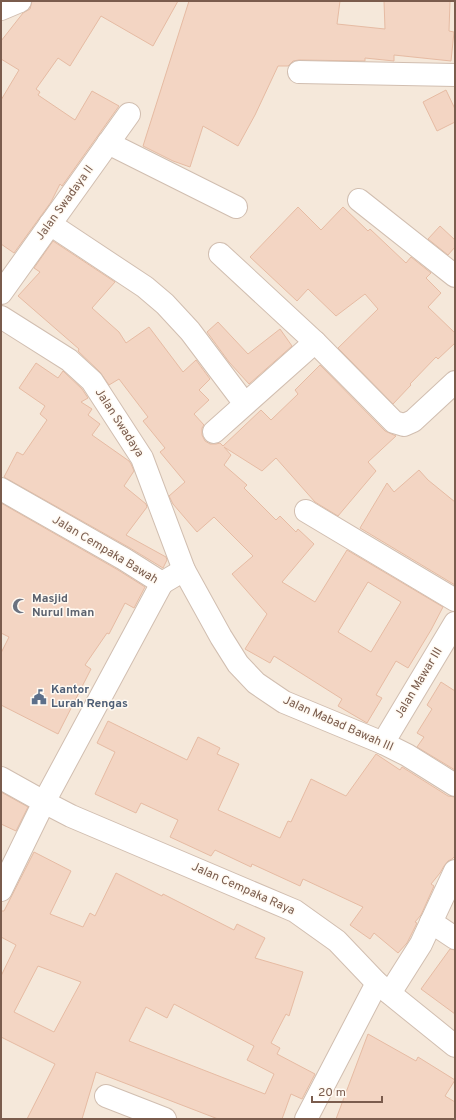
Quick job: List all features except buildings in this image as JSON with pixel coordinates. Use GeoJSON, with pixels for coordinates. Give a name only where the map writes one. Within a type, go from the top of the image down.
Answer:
{"type":"FeatureCollection","features":[{"type":"Feature","properties":{"kind":"street"},"geometry":{"type":"LineString","coordinates":[[298,72],[455,76]]}},
{"type":"Feature","properties":{"kind":"street","name":"Jalan Swadaya II"},"geometry":{"type":"LineString","coordinates":[[1,293],[128,114]]}},
{"type":"Feature","properties":{"kind":"street"},"geometry":{"type":"LineString","coordinates":[[108,142],[236,207]]}},
{"type":"Feature","properties":{"kind":"street"},"geometry":{"type":"LineString","coordinates":[[358,200],[455,276]]}},
{"type":"Feature","properties":{"kind":"street"},"geometry":{"type":"LineString","coordinates":[[50,224],[145,287],[165,304],[190,331],[245,404]]}},
{"type":"Feature","properties":{"kind":"street"},"geometry":{"type":"LineString","coordinates":[[220,254],[315,342],[394,422],[404,425],[413,421],[455,382]]}},
{"type":"Feature","properties":{"kind":"street","name":"Jalan Swadaya"},"geometry":{"type":"LineString","coordinates":[[1,317],[69,360],[92,381],[142,458],[184,570]]}},
{"type":"Feature","properties":{"kind":"street"},"geometry":{"type":"LineString","coordinates":[[214,432],[315,342]]}},
{"type":"Feature","properties":{"kind":"street","name":"Jalan Cempaka Bawah"},"geometry":{"type":"LineString","coordinates":[[1,489],[124,559],[162,583],[44,802],[1,890]]}},
{"type":"Feature","properties":{"kind":"street"},"geometry":{"type":"LineString","coordinates":[[306,511],[455,600]]}},
{"type":"Feature","properties":{"kind":"street"},"geometry":{"type":"LineString","coordinates":[[162,583],[184,570]]}},
{"type":"Feature","properties":{"kind":"street","name":"Jalan Mabad Bawah III"},"geometry":{"type":"LineString","coordinates":[[184,570],[221,637],[238,664],[256,683],[284,702],[383,743],[407,755],[455,785]]}},
{"type":"Feature","properties":{"kind":"street","name":"Jalan Mawar III"},"geometry":{"type":"LineString","coordinates":[[383,743],[455,623]]}},
{"type":"Feature","properties":{"kind":"street","name":"Jalan Cempaka Raya"},"geometry":{"type":"LineString","coordinates":[[1,778],[71,816],[295,911],[337,941],[384,988],[455,1046]]}},
{"type":"Feature","properties":{"kind":"street"},"geometry":{"type":"LineString","coordinates":[[306,1119],[384,988],[421,944],[455,871]]}},
{"type":"Feature","properties":{"kind":"street"},"geometry":{"type":"LineString","coordinates":[[431,922],[455,938]]}},
{"type":"Feature","properties":{"kind":"street"},"geometry":{"type":"LineString","coordinates":[[106,1096],[165,1119]]}},
{"type":"Feature","properties":{"kind":"shaded area"},"geometry":{"type":"Polygon","coordinates":[[[1,1],[455,1],[455,1119],[1,1119],[1,1]]]}},
{"type":"Feature","properties":{"kind":"place","name":"Masjid Nurul Iman"},"geometry":{"type":"Point","coordinates":[20,606]}},
{"type":"Feature","properties":{"kind":"place","name":"Kantor Lurah Rengas"},"geometry":{"type":"Point","coordinates":[39,697]}}]}
